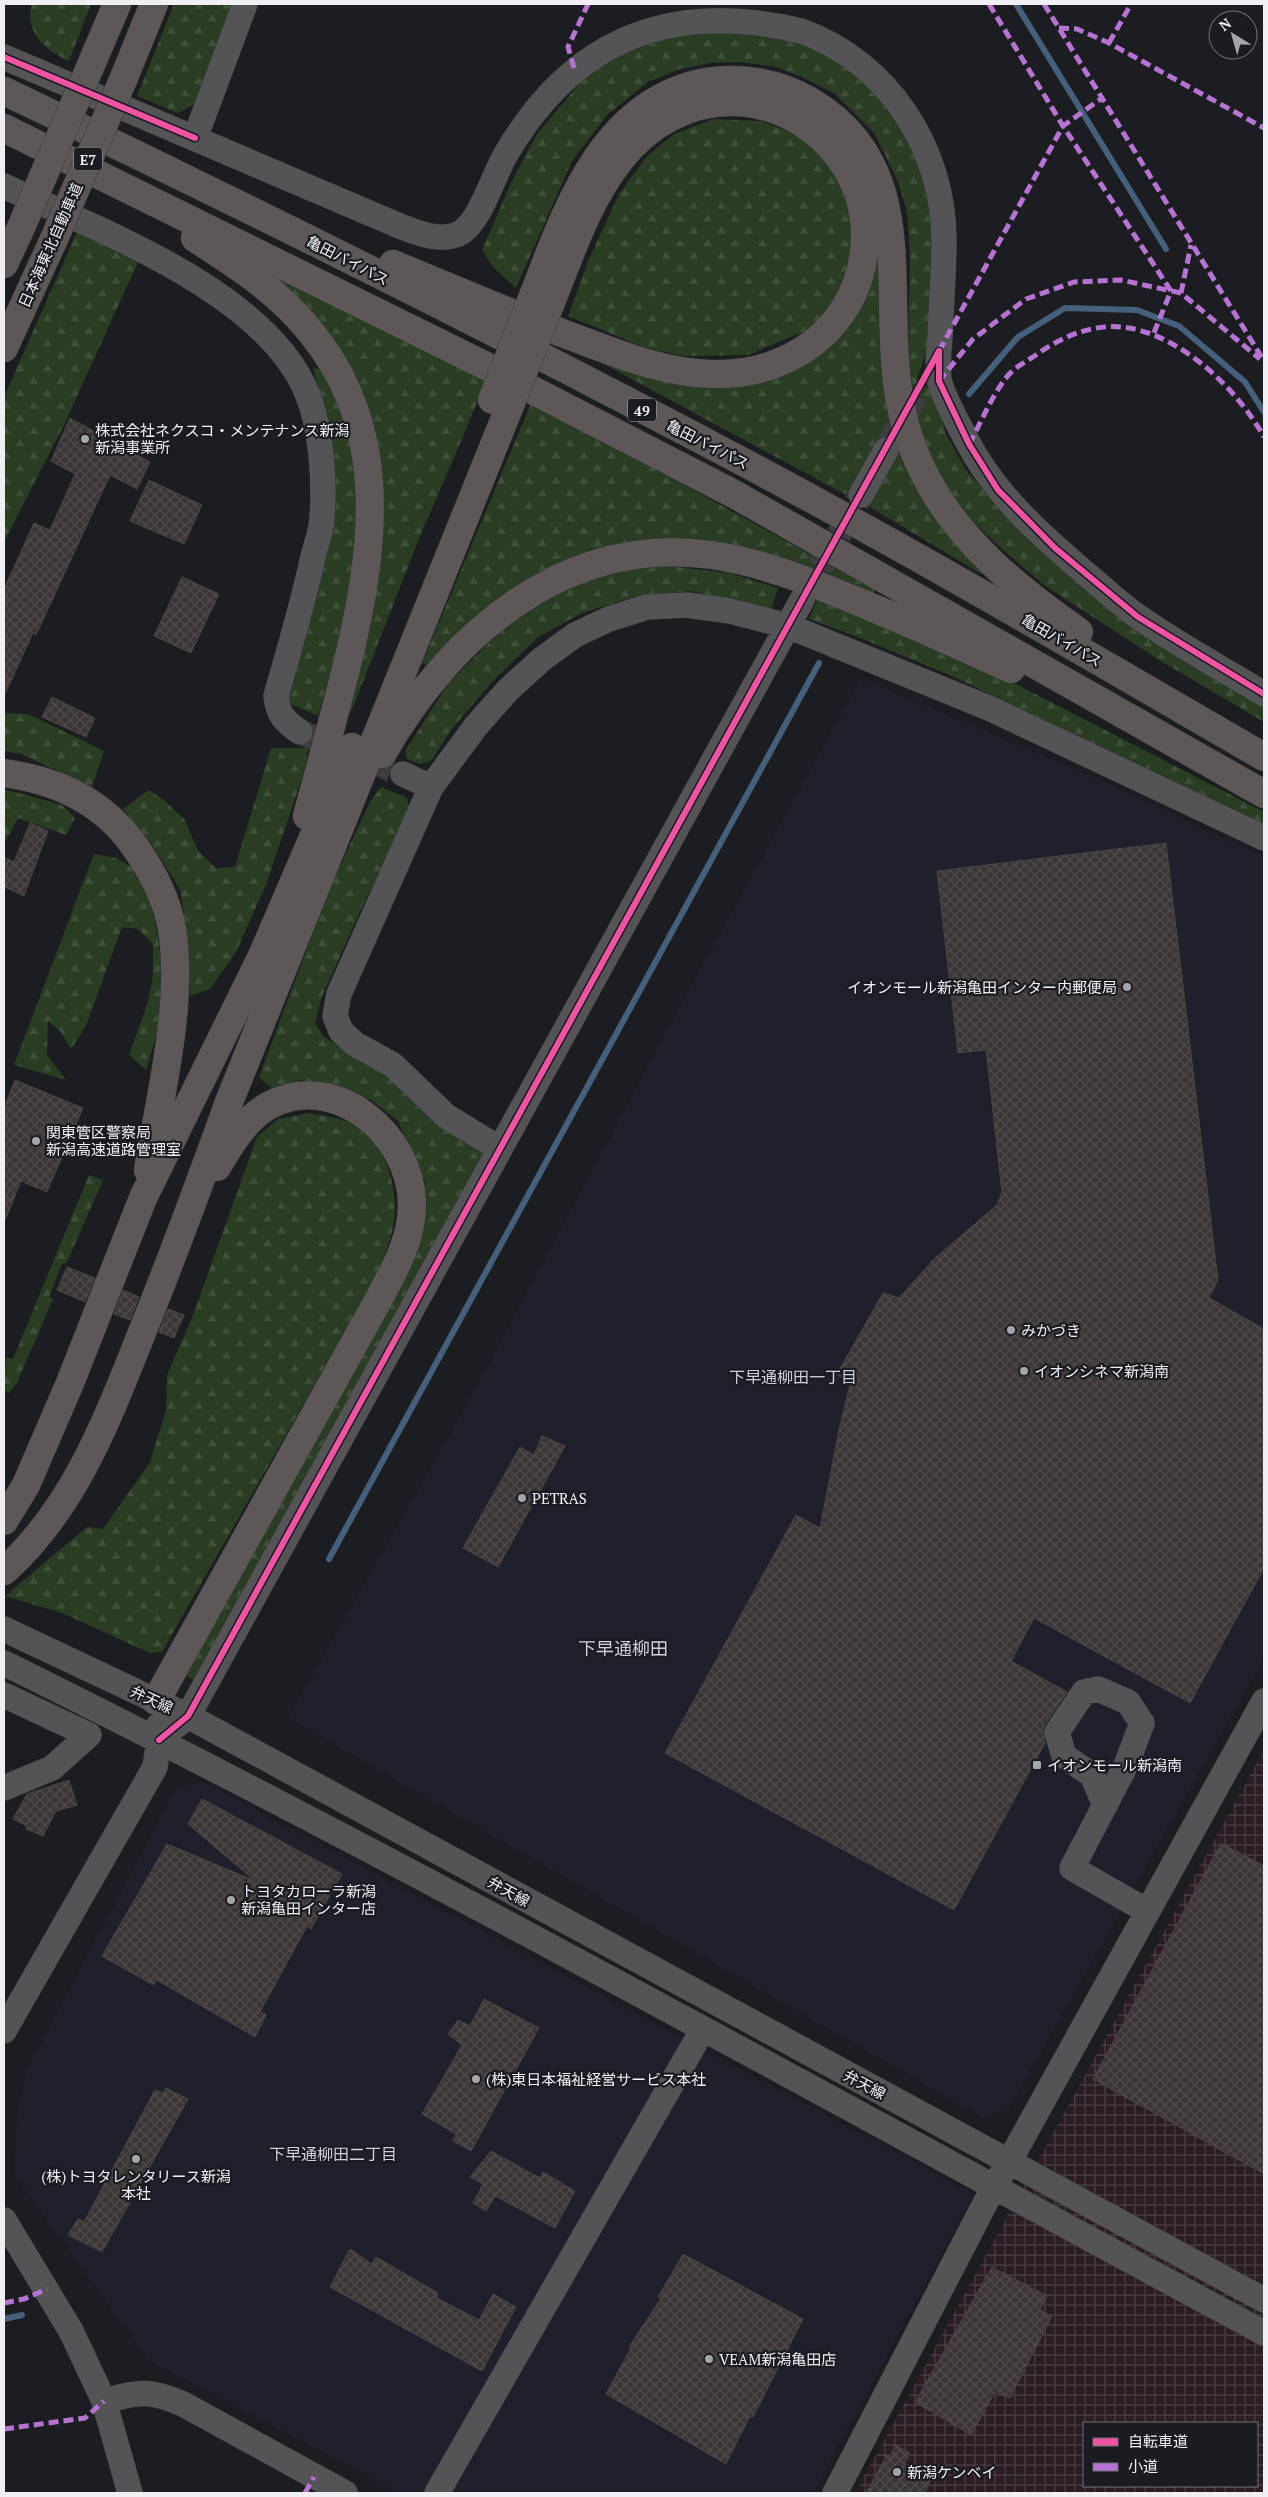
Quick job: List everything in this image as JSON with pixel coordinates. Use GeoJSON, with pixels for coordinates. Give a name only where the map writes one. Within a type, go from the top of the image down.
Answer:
{"type":"FeatureCollection","features":[{"type":"Feature","properties":{"kind":"highway","name":"E7"},"geometry":{"type":"LineString","coordinates":[[4,264],[117,4]]}},
{"type":"Feature","properties":{"kind":"highway","name":"日本海東北自動車道"},"geometry":{"type":"LineString","coordinates":[[4,348],[54,239],[154,4]]}},
{"type":"Feature","properties":{"kind":"highway"},"geometry":{"type":"LineString","coordinates":[[542,301],[559,228],[595,160],[613,136],[633,116],[657,101],[697,85],[729,80],[754,81],[777,86],[800,95],[822,108],[858,142],[881,184],[891,231],[896,372],[901,407],[919,463],[940,500],[959,527],[999,570],[1059,618],[1107,651],[1264,746]]}},
{"type":"Feature","properties":{"kind":"highway","name":"亀田バイパス"},"geometry":{"type":"LineString","coordinates":[[4,91],[195,182],[748,464],[1049,632],[1264,758]]}},
{"type":"Feature","properties":{"kind":"highway"},"geometry":{"type":"LineString","coordinates":[[8,1568],[40,1535],[62,1505],[81,1472],[114,1401],[188,1216],[229,1102],[328,856],[501,404],[542,301],[575,242],[606,180],[636,141],[655,126],[682,112],[719,102],[762,105],[803,123],[820,136],[848,171],[858,191],[863,211],[865,252],[861,274],[854,293],[843,313],[829,330],[811,345],[789,358],[765,367],[715,374],[685,372],[658,367],[593,345],[195,182]]}},
{"type":"Feature","properties":{"kind":"highway","name":"49"},"geometry":{"type":"LineString","coordinates":[[4,128],[482,364],[734,494],[1264,794]]}},
{"type":"Feature","properties":{"kind":"highway"},"geometry":{"type":"LineString","coordinates":[[4,138],[161,219],[248,273],[289,308],[307,328],[338,374],[349,398],[361,434],[370,482],[371,512],[366,574],[354,635],[282,909]]}},
{"type":"Feature","properties":{"kind":"highway"},"geometry":{"type":"LineString","coordinates":[[4,1521],[26,1485],[66,1392],[143,1198],[239,1006],[501,404]]}},
{"type":"Feature","properties":{"kind":"highway"},"geometry":{"type":"LineString","coordinates":[[328,856],[388,742],[436,675],[459,649],[510,606],[561,576],[617,558],[647,554],[711,555],[778,570],[912,624],[1196,755]]}},
{"type":"Feature","properties":{"kind":"highway"},"geometry":{"type":"LineString","coordinates":[[4,773],[25,776],[54,784],[103,812],[124,831],[141,854],[155,878],[165,903],[172,928],[175,960],[174,1001],[143,1198]]}},
{"type":"Feature","properties":{"kind":"highway"},"geometry":{"type":"LineString","coordinates":[[156,1701],[390,1278],[404,1247],[411,1224],[410,1180],[404,1161],[393,1144],[368,1117],[336,1101],[299,1097],[268,1106],[241,1130],[188,1216]]}},
{"type":"Feature","properties":{"kind":"street"},"geometry":{"type":"LineString","coordinates":[[195,138],[245,4]]}},
{"type":"Feature","properties":{"kind":"street"},"geometry":{"type":"LineString","coordinates":[[4,57],[402,227],[423,235],[444,238],[463,231],[476,214],[503,158],[523,125],[545,96],[574,68],[599,49],[631,32],[668,18],[709,13],[746,16],[815,36],[844,52],[872,72],[895,98],[916,129],[942,198],[944,240],[939,381],[969,444],[998,490],[1055,548],[1138,617],[1264,694]]}},
{"type":"Feature","properties":{"kind":"street"},"geometry":{"type":"LineString","coordinates":[[4,186],[126,242],[189,277],[236,307],[265,334],[289,362],[307,393],[317,429],[322,518],[310,571],[276,696],[278,711],[286,723],[300,732]]}},
{"type":"Feature","properties":{"kind":"street"},"geometry":{"type":"LineString","coordinates":[[921,385],[940,351]]}},
{"type":"Feature","properties":{"kind":"street"},"geometry":{"type":"LineString","coordinates":[[861,495],[886,450]]}},
{"type":"Feature","properties":{"kind":"street"},"geometry":{"type":"LineString","coordinates":[[159,1740],[188,1716],[802,600]]}},
{"type":"Feature","properties":{"kind":"street"},"geometry":{"type":"LineString","coordinates":[[500,1149],[446,1116],[393,1065],[355,1044],[341,1031],[334,1016],[339,994],[352,962],[431,787],[476,726],[508,690],[542,659],[568,640],[609,619],[647,607],[687,605],[730,611],[788,626],[991,709],[1264,838]]}},
{"type":"Feature","properties":{"kind":"street"},"geometry":{"type":"LineString","coordinates":[[403,774],[431,787]]}},
{"type":"Feature","properties":{"kind":"street","name":"弁天線"},"geometry":{"type":"LineString","coordinates":[[4,1629],[188,1716],[1264,2300]]}},
{"type":"Feature","properties":{"kind":"street","name":"弁天線"},"geometry":{"type":"LineString","coordinates":[[4,1663],[159,1740],[581,1962],[993,2188],[1264,2333]]}},
{"type":"Feature","properties":{"kind":"street"},"geometry":{"type":"LineString","coordinates":[[4,1695],[89,1735],[52,1768],[4,1788]]}},
{"type":"Feature","properties":{"kind":"street"},"geometry":{"type":"LineString","coordinates":[[4,2031],[154,1767],[159,1740],[156,1701]]}},
{"type":"Feature","properties":{"kind":"street"},"geometry":{"type":"LineString","coordinates":[[835,2493],[993,2188],[1010,2162],[1264,1701]]}},
{"type":"Feature","properties":{"kind":"street"},"geometry":{"type":"LineString","coordinates":[[1105,1805],[1072,1868],[1148,1911]]}},
{"type":"Feature","properties":{"kind":"street"},"geometry":{"type":"LineString","coordinates":[[437,2493],[704,2029]]}},
{"type":"Feature","properties":{"kind":"street"},"geometry":{"type":"LineString","coordinates":[[4,2220],[71,2331],[104,2400],[130,2493]]}},
{"type":"Feature","properties":{"kind":"street"},"geometry":{"type":"LineString","coordinates":[[104,2400],[143,2393],[159,2393],[183,2404],[344,2493]]}},
{"type":"Feature","properties":{"kind":"shaded area","name":"イオンモール新潟南"},"geometry":{"type":"Polygon","coordinates":[[[861,678],[1098,779],[1264,857],[1264,1658],[1008,2110],[983,2118],[288,1718],[473,1393],[693,982],[861,678]]]}},
{"type":"Feature","properties":{"kind":"shaded area"},"geometry":{"type":"Polygon","coordinates":[[[1264,1750],[1264,2493],[855,2493],[1264,1750]]]}},
{"type":"Feature","properties":{"kind":"shaded area"},"geometry":{"type":"Polygon","coordinates":[[[202,1781],[974,2194],[813,2493],[400,2493],[148,2360],[14,2175],[17,2116],[26,2071],[175,1790],[202,1781]]]}},
{"type":"Feature","properties":{"kind":"green space"},"geometry":{"type":"Polygon","coordinates":[[[32,4],[91,4],[69,61],[52,52],[38,39],[31,23],[32,4]]]}},
{"type":"Feature","properties":{"kind":"green space"},"geometry":{"type":"Polygon","coordinates":[[[174,4],[240,4],[195,104],[178,113],[137,96],[174,4]]]}},
{"type":"Feature","properties":{"kind":"green space"},"geometry":{"type":"Polygon","coordinates":[[[715,25],[808,42],[872,87],[908,136],[929,188],[934,235],[929,345],[917,379],[939,397],[945,432],[966,470],[1008,517],[1264,703],[1264,722],[1159,660],[1044,585],[966,515],[945,488],[916,426],[908,363],[910,254],[907,212],[898,181],[874,133],[834,93],[802,77],[773,66],[739,62],[710,63],[680,69],[648,82],[607,115],[572,161],[516,288],[493,267],[482,250],[511,183],[537,134],[586,76],[633,44],[715,25]]]}},
{"type":"Feature","properties":{"kind":"green space"},"geometry":{"type":"Polygon","coordinates":[[[714,119],[761,121],[802,137],[836,173],[850,211],[852,250],[840,294],[812,328],[748,355],[684,356],[646,348],[568,316],[589,259],[619,194],[647,156],[674,134],[714,119]]]}},
{"type":"Feature","properties":{"kind":"green space"},"geometry":{"type":"Polygon","coordinates":[[[77,232],[138,262],[65,423],[4,542],[4,397],[77,232]]]}},
{"type":"Feature","properties":{"kind":"green space"},"geometry":{"type":"Polygon","coordinates":[[[878,259],[885,260],[892,422],[846,495],[602,363],[606,356],[796,368],[841,336],[869,291],[878,259]]]}},
{"type":"Feature","properties":{"kind":"green space"},"geometry":{"type":"Polygon","coordinates":[[[282,281],[487,380],[419,539],[351,712],[345,707],[380,549],[320,325],[282,281]]]}},
{"type":"Feature","properties":{"kind":"green space"},"geometry":{"type":"Polygon","coordinates":[[[313,367],[322,371],[327,379],[351,445],[357,483],[358,522],[355,562],[348,601],[318,716],[282,700],[325,416],[313,367]]]}},
{"type":"Feature","properties":{"kind":"green space"},"geometry":{"type":"Polygon","coordinates":[[[532,401],[875,590],[872,596],[645,541],[590,550],[532,578],[432,668],[422,663],[532,401]]]}},
{"type":"Feature","properties":{"kind":"green space"},"geometry":{"type":"Polygon","coordinates":[[[901,432],[989,569],[983,575],[865,504],[901,432]]]}},
{"type":"Feature","properties":{"kind":"green space"},"geometry":{"type":"Polygon","coordinates":[[[658,565],[730,573],[778,588],[771,609],[691,591],[631,598],[582,613],[537,638],[492,682],[450,731],[432,760],[420,764],[407,759],[405,751],[448,684],[510,622],[553,591],[613,569],[658,565]]]}},
{"type":"Feature","properties":{"kind":"green space"},"geometry":{"type":"Polygon","coordinates":[[[818,598],[1012,682],[1264,812],[1264,826],[954,677],[809,619],[818,598]]]}},
{"type":"Feature","properties":{"kind":"green space"},"geometry":{"type":"Polygon","coordinates":[[[4,713],[28,714],[104,751],[92,787],[21,754],[4,751],[4,713]]]}},
{"type":"Feature","properties":{"kind":"green space"},"geometry":{"type":"Polygon","coordinates":[[[271,748],[308,748],[305,769],[267,882],[236,952],[210,989],[190,996],[189,946],[180,889],[152,845],[123,809],[149,790],[164,800],[185,820],[198,851],[216,868],[235,867],[271,748]]]}},
{"type":"Feature","properties":{"kind":"green space"},"geometry":{"type":"Polygon","coordinates":[[[381,787],[407,798],[410,813],[362,907],[321,999],[315,1023],[323,1036],[363,1063],[389,1074],[406,1095],[433,1122],[484,1154],[194,1680],[184,1674],[425,1207],[425,1182],[398,1121],[371,1100],[336,1086],[300,1080],[271,1088],[259,1077],[329,890],[370,802],[381,787]]]}},
{"type":"Feature","properties":{"kind":"green space"},"geometry":{"type":"Polygon","coordinates":[[[4,789],[62,805],[75,818],[66,835],[18,818],[4,844],[4,789]]]}},
{"type":"Feature","properties":{"kind":"green space"},"geometry":{"type":"Polygon","coordinates":[[[94,854],[116,858],[135,869],[151,904],[163,975],[158,1030],[146,1070],[129,1055],[147,1005],[153,976],[153,944],[138,929],[122,927],[86,1026],[71,1049],[60,1031],[48,1021],[47,1055],[66,1080],[14,1065],[94,854]]]}},
{"type":"Feature","properties":{"kind":"green space"},"geometry":{"type":"Polygon","coordinates":[[[310,1113],[348,1122],[372,1141],[381,1153],[392,1181],[395,1212],[392,1233],[377,1275],[162,1652],[150,1653],[62,1613],[5,1596],[87,1527],[103,1529],[150,1462],[166,1410],[167,1375],[193,1315],[257,1137],[278,1119],[310,1113]]]}},
{"type":"Feature","properties":{"kind":"green space"},"geometry":{"type":"Polygon","coordinates":[[[89,1175],[103,1180],[67,1262],[62,1264],[49,1297],[53,1299],[17,1383],[9,1393],[4,1390],[6,1358],[13,1359],[89,1175]]]}},
{"type":"Feature","properties":{"kind":"building"},"geometry":{"type":"Polygon","coordinates":[[[70,418],[150,462],[137,489],[110,475],[36,635],[33,633],[4,696],[4,589],[34,523],[50,530],[75,474],[51,461],[70,418]]]}},
{"type":"Feature","properties":{"kind":"building"},"geometry":{"type":"Polygon","coordinates":[[[149,480],[202,505],[184,544],[130,521],[149,480]]]}},
{"type":"Feature","properties":{"kind":"building"},"geometry":{"type":"Polygon","coordinates":[[[182,577],[219,594],[191,653],[154,636],[182,577]]]}},
{"type":"Feature","properties":{"kind":"building"},"geometry":{"type":"Polygon","coordinates":[[[52,697],[95,718],[86,737],[42,717],[52,697]]]}},
{"type":"Feature","properties":{"kind":"building"},"geometry":{"type":"Polygon","coordinates":[[[30,823],[48,831],[24,896],[4,887],[4,857],[14,862],[30,823]]]}},
{"type":"Feature","properties":{"kind":"building"},"geometry":{"type":"Polygon","coordinates":[[[1166,843],[1218,1280],[1209,1298],[1264,1329],[1264,1568],[1190,1703],[1034,1618],[1011,1661],[1067,1692],[1045,1724],[1043,1730],[1045,1743],[954,1910],[665,1753],[796,1515],[820,1528],[839,1430],[850,1385],[837,1374],[883,1293],[899,1298],[934,1259],[997,1205],[1002,1192],[986,1050],[958,1053],[937,871],[1166,843]]]}},
{"type":"Feature","properties":{"kind":"building","name":"関東管区警察局 新潟高速道路管理室"},"geometry":{"type":"Polygon","coordinates":[[[15,1080],[83,1108],[47,1192],[21,1181],[4,1223],[4,1108],[15,1080]]]}},
{"type":"Feature","properties":{"kind":"building"},"geometry":{"type":"Polygon","coordinates":[[[67,1267],[95,1278],[85,1302],[57,1290],[67,1267]]]}},
{"type":"Feature","properties":{"kind":"building"},"geometry":{"type":"Polygon","coordinates":[[[123,1290],[139,1297],[130,1320],[114,1314],[123,1290]]]}},
{"type":"Feature","properties":{"kind":"building"},"geometry":{"type":"Polygon","coordinates":[[[168,1309],[184,1315],[174,1338],[159,1332],[168,1309]]]}},
{"type":"Feature","properties":{"kind":"building"},"geometry":{"type":"Polygon","coordinates":[[[542,1436],[565,1446],[498,1567],[463,1548],[520,1447],[534,1455],[542,1436]]]}},
{"type":"Feature","properties":{"kind":"building"},"geometry":{"type":"Polygon","coordinates":[[[69,1780],[77,1805],[56,1811],[43,1836],[26,1829],[27,1826],[13,1819],[27,1794],[69,1780]]]}},
{"type":"Feature","properties":{"kind":"building","name":"トヨタカローラ新潟 新潟亀田インター店"},"geometry":{"type":"Polygon","coordinates":[[[202,1799],[342,1874],[311,1929],[307,1926],[260,2012],[266,2015],[255,2037],[157,1980],[153,1985],[102,1956],[167,1844],[255,1881],[188,1824],[202,1799]]]}},
{"type":"Feature","properties":{"kind":"building"},"geometry":{"type":"Polygon","coordinates":[[[1221,1843],[1264,1866],[1264,2174],[1093,2079],[1221,1843]]]}},
{"type":"Feature","properties":{"kind":"building","name":"(株)東日本福祉経営サービス本社"},"geometry":{"type":"Polygon","coordinates":[[[484,1999],[539,2028],[471,2151],[453,2141],[456,2134],[422,2114],[462,2045],[448,2034],[458,2020],[470,2026],[484,1999]]]}},
{"type":"Feature","properties":{"kind":"building","name":"(株)トヨタレンタリース新潟 本社"},"geometry":{"type":"Polygon","coordinates":[[[166,2088],[188,2099],[102,2252],[68,2235],[78,2219],[84,2222],[155,2090],[163,2093],[166,2088]]]}},
{"type":"Feature","properties":{"kind":"building"},"geometry":{"type":"Polygon","coordinates":[[[491,2151],[540,2178],[543,2172],[575,2191],[555,2228],[495,2196],[486,2211],[473,2203],[483,2184],[470,2177],[491,2151]]]}},
{"type":"Feature","properties":{"kind":"building"},"geometry":{"type":"Polygon","coordinates":[[[350,2249],[372,2264],[376,2257],[438,2293],[437,2298],[479,2320],[493,2294],[516,2307],[482,2371],[330,2287],[350,2249]]]}},
{"type":"Feature","properties":{"kind":"building","name":"VEAM新潟亀田店"},"geometry":{"type":"Polygon","coordinates":[[[683,2254],[803,2319],[753,2417],[750,2416],[726,2464],[606,2394],[631,2348],[629,2347],[661,2298],[658,2297],[683,2254]]]}},
{"type":"Feature","properties":{"kind":"building"},"geometry":{"type":"Polygon","coordinates":[[[992,2267],[1047,2296],[1040,2310],[1052,2316],[1010,2398],[995,2392],[971,2435],[915,2402],[992,2267]]]}},
{"type":"Feature","properties":{"kind":"building","name":"新潟ケンベイ"},"geometry":{"type":"Polygon","coordinates":[[[895,2445],[910,2453],[903,2466],[931,2479],[925,2493],[866,2493],[887,2455],[890,2457],[895,2445]]]}},
{"type":"Feature","properties":{"kind":"waterway"},"geometry":{"type":"LineString","coordinates":[[1016,4],[1166,249]]}},
{"type":"Feature","properties":{"kind":"waterway"},"geometry":{"type":"LineString","coordinates":[[969,394],[1018,337],[1065,308],[1137,310],[1179,326],[1245,382],[1264,412]]}},
{"type":"Feature","properties":{"kind":"waterway"},"geometry":{"type":"LineString","coordinates":[[329,1559],[819,663]]}},
{"type":"Feature","properties":{"kind":"waterway"},"geometry":{"type":"LineString","coordinates":[[4,2319],[22,2315]]}},
{"type":"Feature","properties":{"kind":"tunnel"},"geometry":{"type":"LineString","coordinates":[[886,450],[921,385]]}},
{"type":"Feature","properties":{"kind":"tunnel"},"geometry":{"type":"LineString","coordinates":[[802,600],[861,495]]}},
{"type":"Feature","properties":{"kind":"tunnel"},"geometry":{"type":"LineString","coordinates":[[300,732],[403,774]]}},
{"type":"Feature","properties":{"kind":"marked path"},"geometry":{"type":"LineString","coordinates":[[574,68],[568,47],[588,4]]}},
{"type":"Feature","properties":{"kind":"marked path"},"geometry":{"type":"LineString","coordinates":[[989,4],[1063,126],[1171,291],[1153,335]]}},
{"type":"Feature","properties":{"kind":"marked path"},"geometry":{"type":"LineString","coordinates":[[1044,4],[1264,361]]}},
{"type":"Feature","properties":{"kind":"marked path"},"geometry":{"type":"LineString","coordinates":[[1109,43],[1131,4]]}},
{"type":"Feature","properties":{"kind":"marked path"},"geometry":{"type":"LineString","coordinates":[[1059,28],[1077,29],[1109,43],[1264,128]]}},
{"type":"Feature","properties":{"kind":"marked path"},"geometry":{"type":"LineString","coordinates":[[939,351],[1063,126],[1102,98]]}},
{"type":"Feature","properties":{"kind":"marked path"},"geometry":{"type":"LineString","coordinates":[[1181,293],[1191,245]]}},
{"type":"Feature","properties":{"kind":"marked path"},"geometry":{"type":"LineString","coordinates":[[939,381],[973,339],[1026,299],[1074,282],[1121,280],[1181,293],[1260,359]]}},
{"type":"Feature","properties":{"kind":"marked path"},"geometry":{"type":"LineString","coordinates":[[969,444],[996,393],[1009,374],[1057,342],[1080,332],[1104,327],[1129,328],[1149,333],[1189,354],[1207,368],[1240,401],[1264,437]]}},
{"type":"Feature","properties":{"kind":"marked path"},"geometry":{"type":"LineString","coordinates":[[4,2303],[24,2299],[47,2289]]}},
{"type":"Feature","properties":{"kind":"marked path"},"geometry":{"type":"LineString","coordinates":[[4,2429],[85,2418],[104,2401]]}},
{"type":"Feature","properties":{"kind":"marked path"},"geometry":{"type":"LineString","coordinates":[[305,2493],[314,2477]]}},
{"type":"Feature","properties":{"kind":"cycle path"},"geometry":{"type":"LineString","coordinates":[[4,57],[195,138]]}},
{"type":"Feature","properties":{"kind":"cycle path"},"geometry":{"type":"LineString","coordinates":[[159,1740],[188,1716],[939,351]]}},
{"type":"Feature","properties":{"kind":"cycle path"},"geometry":{"type":"LineString","coordinates":[[939,353],[939,381],[969,444],[998,490],[1055,548],[1138,617],[1264,694]]}},
{"type":"Feature","properties":{"kind":"place","name":"株式会社ネクスコ・メンテナンス新潟 新潟事業所"},"geometry":{"type":"Point","coordinates":[85,439]}},
{"type":"Feature","properties":{"kind":"place","name":"イオンモール新潟亀田インター内郵便局"},"geometry":{"type":"Point","coordinates":[1127,987]}},
{"type":"Feature","properties":{"kind":"place","name":"関東管区警察局 新潟高速道路管理室"},"geometry":{"type":"Point","coordinates":[36,1141]}},
{"type":"Feature","properties":{"kind":"place","name":"みかづき"},"geometry":{"type":"Point","coordinates":[1011,1330]}},
{"type":"Feature","properties":{"kind":"place","name":"イオンシネマ新潟南"},"geometry":{"type":"Point","coordinates":[1024,1371]}},
{"type":"Feature","properties":{"kind":"place","name":"PETRAS"},"geometry":{"type":"Point","coordinates":[522,1498]}},
{"type":"Feature","properties":{"kind":"place","name":"イオンモール新潟南"},"geometry":{"type":"Point","coordinates":[1037,1765]}},
{"type":"Feature","properties":{"kind":"place","name":"トヨタカローラ新潟 新潟亀田インター店"},"geometry":{"type":"Point","coordinates":[231,1900]}},
{"type":"Feature","properties":{"kind":"place","name":"(株)東日本福祉経営サービス本社"},"geometry":{"type":"Point","coordinates":[476,2079]}},
{"type":"Feature","properties":{"kind":"place","name":"(株)トヨタレンタリース新潟 本社"},"geometry":{"type":"Point","coordinates":[136,2159]}},
{"type":"Feature","properties":{"kind":"place","name":"VEAM新潟亀田店"},"geometry":{"type":"Point","coordinates":[709,2359]}},
{"type":"Feature","properties":{"kind":"place","name":"新潟ケンベイ"},"geometry":{"type":"Point","coordinates":[897,2472]}},
{"type":"Feature","properties":{"kind":"district","name":"下早通柳田一丁目"},"geometry":{"type":"Point","coordinates":[793,1377]}},
{"type":"Feature","properties":{"kind":"district","name":"下早通柳田"},"geometry":{"type":"Point","coordinates":[623,1648]}},
{"type":"Feature","properties":{"kind":"district","name":"下早通柳田二丁目"},"geometry":{"type":"Point","coordinates":[333,2154]}}]}
